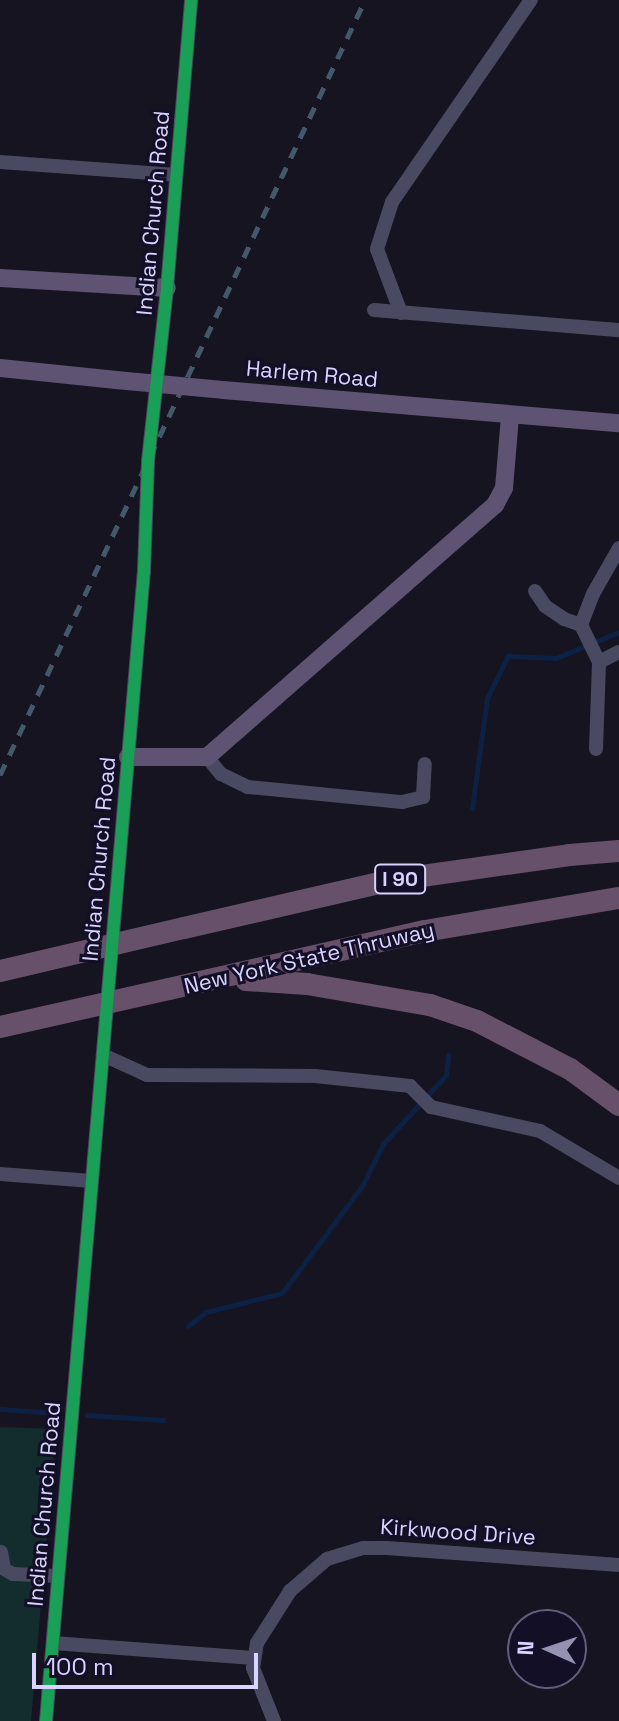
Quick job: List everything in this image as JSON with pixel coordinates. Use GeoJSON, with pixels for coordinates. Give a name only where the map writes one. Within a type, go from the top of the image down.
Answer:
{"type":"FeatureCollection","features":[{"type":"Feature","properties":{"kind":"highway","name":"I 90"},"geometry":{"type":"LineString","coordinates":[[0,971],[387,881],[569,855],[619,851]]}},
{"type":"Feature","properties":{"kind":"highway","name":"New York State Thruway"},"geometry":{"type":"LineString","coordinates":[[0,1027],[425,931],[619,898]]}},
{"type":"Feature","properties":{"kind":"highway"},"geometry":{"type":"LineString","coordinates":[[213,980],[307,984],[430,1005],[477,1021],[537,1051],[570,1069],[619,1105]]}},
{"type":"Feature","properties":{"kind":"main road"},"geometry":{"type":"LineString","coordinates":[[0,278],[167,288]]}},
{"type":"Feature","properties":{"kind":"main road","name":"Harlem Road"},"geometry":{"type":"LineString","coordinates":[[0,368],[510,416],[619,423]]}},
{"type":"Feature","properties":{"kind":"main road"},"geometry":{"type":"LineString","coordinates":[[128,757],[207,757],[495,505],[504,488],[510,416]]}},
{"type":"Feature","properties":{"kind":"street","name":"Indian Church Road"},"geometry":{"type":"LineString","coordinates":[[46,1721],[144,571],[148,461],[167,288],[191,0]]}},
{"type":"Feature","properties":{"kind":"street"},"geometry":{"type":"LineString","coordinates":[[401,313],[377,249],[392,202],[531,0]]}},
{"type":"Feature","properties":{"kind":"street"},"geometry":{"type":"LineString","coordinates":[[0,162],[176,175]]}},
{"type":"Feature","properties":{"kind":"street"},"geometry":{"type":"LineString","coordinates":[[374,310],[619,330]]}},
{"type":"Feature","properties":{"kind":"street"},"geometry":{"type":"LineString","coordinates":[[581,625],[593,594],[619,548]]}},
{"type":"Feature","properties":{"kind":"street"},"geometry":{"type":"LineString","coordinates":[[535,591],[545,606],[564,619],[581,625],[599,662],[596,749]]}},
{"type":"Feature","properties":{"kind":"street"},"geometry":{"type":"LineString","coordinates":[[599,662],[619,652]]}},
{"type":"Feature","properties":{"kind":"street"},"geometry":{"type":"LineString","coordinates":[[207,757],[221,774],[248,787],[402,802],[423,797],[425,764]]}},
{"type":"Feature","properties":{"kind":"street"},"geometry":{"type":"LineString","coordinates":[[103,1055],[147,1075],[315,1076],[410,1086],[431,1107],[540,1131],[619,1178]]}},
{"type":"Feature","properties":{"kind":"street"},"geometry":{"type":"LineString","coordinates":[[0,1174],[92,1181]]}},
{"type":"Feature","properties":{"kind":"street","name":"Kirkwood Drive"},"geometry":{"type":"LineString","coordinates":[[253,1658],[257,1643],[290,1591],[327,1559],[346,1552],[387,1548],[619,1565]]}},
{"type":"Feature","properties":{"kind":"street"},"geometry":{"type":"LineString","coordinates":[[1,1552],[4,1569],[13,1574],[58,1576]]}},
{"type":"Feature","properties":{"kind":"street"},"geometry":{"type":"LineString","coordinates":[[53,1643],[253,1658],[260,1689],[274,1721]]}},
{"type":"Feature","properties":{"kind":"green space"},"geometry":{"type":"Polygon","coordinates":[[[0,1427],[56,1429],[31,1721],[0,1721],[0,1427]]]}},
{"type":"Feature","properties":{"kind":"waterway"},"geometry":{"type":"LineString","coordinates":[[472,808],[487,698],[508,656],[556,658],[619,632]]}},
{"type":"Feature","properties":{"kind":"waterway"},"geometry":{"type":"LineString","coordinates":[[188,1326],[206,1312],[282,1293],[362,1186],[383,1144],[446,1075],[448,1055]]}},
{"type":"Feature","properties":{"kind":"waterway"},"geometry":{"type":"LineString","coordinates":[[0,1409],[44,1412]]}},
{"type":"Feature","properties":{"kind":"waterway"},"geometry":{"type":"LineString","coordinates":[[87,1415],[163,1420]]}},
{"type":"Feature","properties":{"kind":"railway"},"geometry":{"type":"LineString","coordinates":[[0,775],[365,0]]}},
{"type":"Feature","properties":{"kind":"cycle path"},"geometry":{"type":"LineString","coordinates":[[46,1721],[144,571],[148,461],[167,288],[191,0]]}}]}
